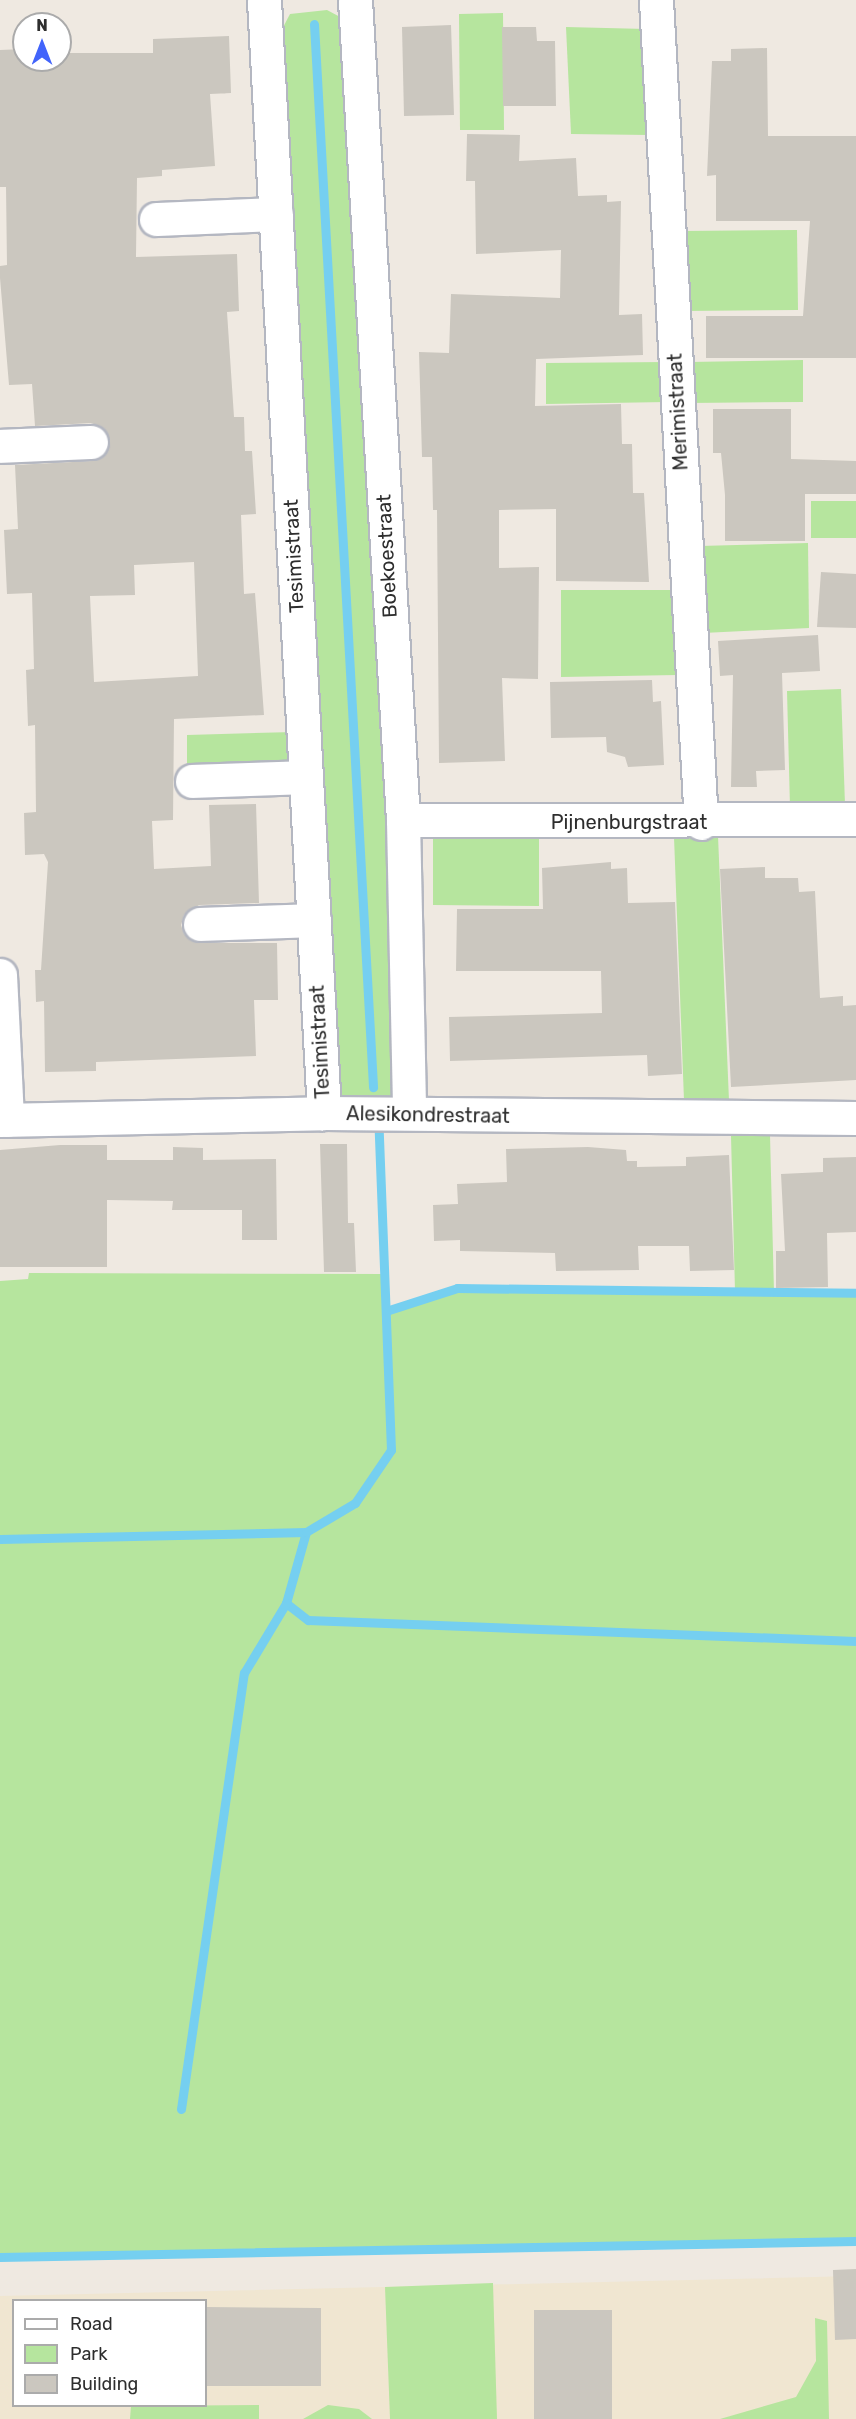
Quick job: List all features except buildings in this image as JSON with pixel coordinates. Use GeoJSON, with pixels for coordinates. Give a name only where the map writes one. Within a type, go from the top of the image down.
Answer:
{"type":"FeatureCollection","features":[{"type":"Feature","properties":{"kind":"street","name":"Tesimistraat"},"geometry":{"type":"LineString","coordinates":[[264,0],[324,1113]]}},
{"type":"Feature","properties":{"kind":"street","name":"Boekoestraat"},"geometry":{"type":"LineString","coordinates":[[355,0],[403,820],[410,1113]]}},
{"type":"Feature","properties":{"kind":"street","name":"Merimistraat"},"geometry":{"type":"LineString","coordinates":[[656,0],[701,823]]}},
{"type":"Feature","properties":{"kind":"street"},"geometry":{"type":"LineString","coordinates":[[156,219],[276,213]]}},
{"type":"Feature","properties":{"kind":"street"},"geometry":{"type":"LineString","coordinates":[[0,446],[91,442]]}},
{"type":"Feature","properties":{"kind":"street"},"geometry":{"type":"LineString","coordinates":[[192,781],[306,777]]}},
{"type":"Feature","properties":{"kind":"street","name":"Pijnenburgstraat"},"geometry":{"type":"LineString","coordinates":[[403,820],[701,823],[856,819]]}},
{"type":"Feature","properties":{"kind":"street"},"geometry":{"type":"LineString","coordinates":[[200,924],[314,920]]}},
{"type":"Feature","properties":{"kind":"street"},"geometry":{"type":"LineString","coordinates":[[0,975],[4,1120]]}},
{"type":"Feature","properties":{"kind":"street","name":"Alesikondrestraat"},"geometry":{"type":"LineString","coordinates":[[4,1120],[324,1113],[410,1113],[574,1119],[856,1118]]}},
{"type":"Feature","properties":{"kind":"shaded area"},"geometry":{"type":"Polygon","coordinates":[[[856,2276],[856,2419],[0,2419],[0,2296],[856,2276]]]}},
{"type":"Feature","properties":{"kind":"green space"},"geometry":{"type":"Polygon","coordinates":[[[327,10],[342,18],[394,821],[399,1090],[387,1100],[341,1099],[333,1083],[279,35],[290,14],[327,10]]]}},
{"type":"Feature","properties":{"kind":"green space"},"geometry":{"type":"Polygon","coordinates":[[[503,13],[504,130],[460,130],[459,14],[503,13]]]}},
{"type":"Feature","properties":{"kind":"green space"},"geometry":{"type":"Polygon","coordinates":[[[566,27],[646,29],[649,135],[571,134],[566,27]]]}},
{"type":"Feature","properties":{"kind":"green space"},"geometry":{"type":"Polygon","coordinates":[[[797,230],[798,310],[684,311],[683,231],[797,230]]]}},
{"type":"Feature","properties":{"kind":"green space"},"geometry":{"type":"Polygon","coordinates":[[[803,360],[803,402],[689,403],[689,362],[803,360]]]}},
{"type":"Feature","properties":{"kind":"green space"},"geometry":{"type":"Polygon","coordinates":[[[667,362],[667,402],[546,404],[546,363],[667,362]]]}},
{"type":"Feature","properties":{"kind":"green space"},"geometry":{"type":"Polygon","coordinates":[[[811,501],[856,501],[856,538],[811,538],[811,501]]]}},
{"type":"Feature","properties":{"kind":"green space"},"geometry":{"type":"Polygon","coordinates":[[[808,543],[809,628],[703,633],[700,546],[808,543]]]}},
{"type":"Feature","properties":{"kind":"green space"},"geometry":{"type":"Polygon","coordinates":[[[561,590],[675,590],[677,675],[561,677],[561,590]]]}},
{"type":"Feature","properties":{"kind":"green space"},"geometry":{"type":"Polygon","coordinates":[[[841,689],[845,805],[790,807],[787,691],[841,689]]]}},
{"type":"Feature","properties":{"kind":"green space"},"geometry":{"type":"Polygon","coordinates":[[[294,732],[295,768],[187,770],[187,735],[294,732]]]}},
{"type":"Feature","properties":{"kind":"green space"},"geometry":{"type":"Polygon","coordinates":[[[718,836],[729,1101],[684,1100],[674,837],[718,836]]]}},
{"type":"Feature","properties":{"kind":"green space"},"geometry":{"type":"Polygon","coordinates":[[[433,838],[539,839],[539,906],[433,905],[433,838]]]}},
{"type":"Feature","properties":{"kind":"green space"},"geometry":{"type":"Polygon","coordinates":[[[770,1135],[774,1292],[856,1293],[856,2241],[0,2257],[0,1281],[28,1279],[29,1273],[387,1274],[389,1309],[457,1288],[735,1291],[731,1136],[770,1135]]]}},
{"type":"Feature","properties":{"kind":"green space"},"geometry":{"type":"Polygon","coordinates":[[[493,2283],[497,2419],[390,2419],[385,2287],[493,2283]]]}},
{"type":"Feature","properties":{"kind":"green space"},"geometry":{"type":"Polygon","coordinates":[[[815,2318],[827,2321],[829,2419],[720,2419],[796,2397],[816,2361],[815,2318]]]}},
{"type":"Feature","properties":{"kind":"green space"},"geometry":{"type":"Polygon","coordinates":[[[259,2405],[259,2419],[130,2419],[131,2407],[259,2405]]]}},
{"type":"Feature","properties":{"kind":"green space"},"geometry":{"type":"Polygon","coordinates":[[[328,2405],[359,2409],[372,2419],[303,2419],[328,2405]]]}},
{"type":"Feature","properties":{"kind":"waterway"},"geometry":{"type":"LineString","coordinates":[[314,24],[373,1087]]}},
{"type":"Feature","properties":{"kind":"waterway"},"geometry":{"type":"LineString","coordinates":[[0,1539],[306,1532],[355,1503],[391,1450],[379,1131]]}},
{"type":"Feature","properties":{"kind":"waterway"},"geometry":{"type":"LineString","coordinates":[[389,1310],[457,1288],[856,1293]]}},
{"type":"Feature","properties":{"kind":"waterway"},"geometry":{"type":"LineString","coordinates":[[306,1532],[286,1603],[308,1620],[856,1641]]}},
{"type":"Feature","properties":{"kind":"waterway"},"geometry":{"type":"LineString","coordinates":[[181,2109],[244,1673],[286,1603]]}},
{"type":"Feature","properties":{"kind":"waterway"},"geometry":{"type":"LineString","coordinates":[[0,2257],[856,2241]]}}]}
